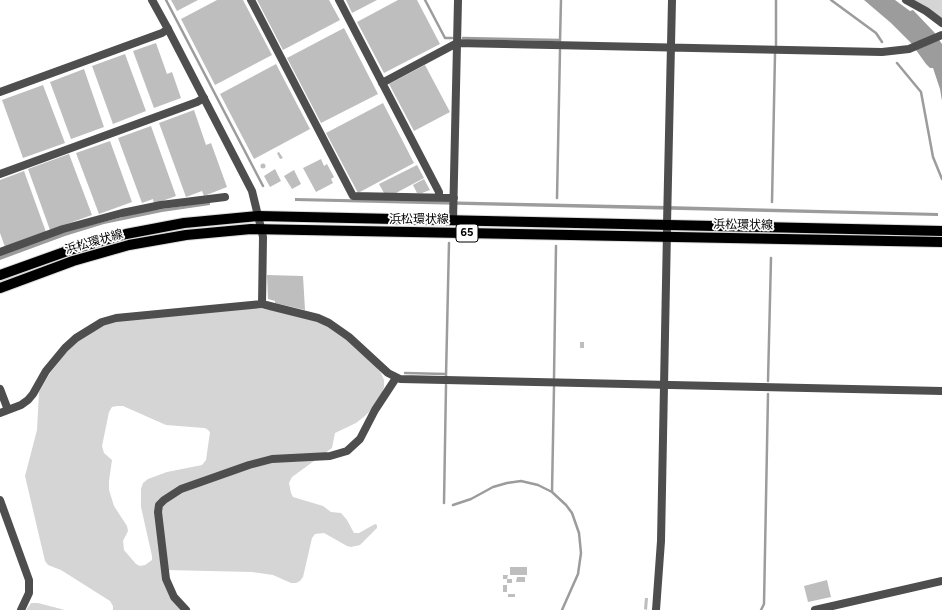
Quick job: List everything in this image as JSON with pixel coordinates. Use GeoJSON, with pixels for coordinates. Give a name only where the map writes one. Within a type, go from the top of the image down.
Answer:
{"type":"FeatureCollection","features":[{"type":"Feature","properties":{"kind":"main road","name":"浜松環状線"},"geometry":{"type":"LineString","coordinates":[[0,275],[70,250],[126,234],[184,223],[258,216],[942,231]]}},
{"type":"Feature","properties":{"kind":"main road","name":"浜松環状線"},"geometry":{"type":"LineString","coordinates":[[0,288],[73,261],[129,245],[186,235],[261,228],[667,238],[752,238],[942,242]]}},
{"type":"Feature","properties":{"kind":"street"},"geometry":{"type":"LineString","coordinates":[[152,0],[252,190],[263,237],[262,304]]}},
{"type":"Feature","properties":{"kind":"street"},"geometry":{"type":"LineString","coordinates":[[251,0],[353,196],[453,199]]}},
{"type":"Feature","properties":{"kind":"street"},"geometry":{"type":"LineString","coordinates":[[339,0],[439,192],[439,198]]}},
{"type":"Feature","properties":{"kind":"street"},"geometry":{"type":"LineString","coordinates":[[453,221],[458,0]]}},
{"type":"Feature","properties":{"kind":"street"},"geometry":{"type":"LineString","coordinates":[[656,610],[661,541],[672,0]]}},
{"type":"Feature","properties":{"kind":"street"},"geometry":{"type":"LineString","coordinates":[[906,0],[926,11],[942,23]]}},
{"type":"Feature","properties":{"kind":"street"},"geometry":{"type":"LineString","coordinates":[[0,92],[162,33],[168,29]]}},
{"type":"Feature","properties":{"kind":"street"},"geometry":{"type":"LineString","coordinates":[[382,83],[457,43],[882,52],[909,49],[942,35]]}},
{"type":"Feature","properties":{"kind":"street"},"geometry":{"type":"LineString","coordinates":[[0,174],[197,102],[204,98]]}},
{"type":"Feature","properties":{"kind":"street"},"geometry":{"type":"LineString","coordinates":[[0,252],[63,229],[108,216],[161,205],[225,197]]}},
{"type":"Feature","properties":{"kind":"street"},"geometry":{"type":"LineString","coordinates":[[0,389],[4,412],[21,405],[33,394],[55,359],[65,348],[76,338],[102,322],[116,318],[262,304],[312,316],[329,323],[349,336],[388,373],[396,378],[406,380],[942,391]]}},
{"type":"Feature","properties":{"kind":"street"},"geometry":{"type":"LineString","coordinates":[[186,610],[174,597],[169,588],[165,574],[158,512],[160,505],[164,500],[181,489],[260,462],[272,459],[330,456],[347,451],[360,439],[375,410],[396,378]]}},
{"type":"Feature","properties":{"kind":"street"},"geometry":{"type":"LineString","coordinates":[[0,500],[29,580],[29,593],[21,610]]}},
{"type":"Feature","properties":{"kind":"street"},"geometry":{"type":"LineString","coordinates":[[815,610],[942,581]]}},
{"type":"Feature","properties":{"kind":"shaded area"},"geometry":{"type":"Polygon","coordinates":[[[864,0],[895,0],[910,11],[913,10],[934,32],[942,44],[942,101],[940,89],[933,68],[930,68],[926,64],[911,43],[891,23],[864,0]]]}},
{"type":"Feature","properties":{"kind":"shaded area"},"geometry":{"type":"Polygon","coordinates":[[[914,0],[942,0],[942,20],[915,1],[914,0]]]}},
{"type":"Feature","properties":{"kind":"shaded area"},"geometry":{"type":"Polygon","coordinates":[[[295,198],[938,213],[938,216],[295,201],[295,198]]]}},
{"type":"Feature","properties":{"kind":"shaded area"},"geometry":{"type":"Polygon","coordinates":[[[210,202],[210,205],[162,212],[104,224],[65,236],[0,260],[0,255],[64,232],[142,212],[210,202]]]}},
{"type":"Feature","properties":{"kind":"shaded area"},"geometry":{"type":"Polygon","coordinates":[[[253,308],[271,310],[317,321],[338,332],[374,364],[381,373],[384,380],[382,394],[373,408],[365,416],[356,423],[335,433],[332,448],[292,477],[289,483],[293,497],[323,506],[331,512],[341,513],[347,520],[354,533],[359,533],[375,524],[377,525],[377,528],[360,545],[351,547],[324,533],[315,534],[312,538],[303,577],[296,583],[291,583],[273,575],[252,572],[166,570],[182,610],[113,610],[113,606],[110,601],[61,570],[48,565],[45,561],[25,476],[37,430],[39,392],[50,373],[68,350],[79,340],[103,325],[117,321],[253,308]],[[123,406],[112,407],[109,412],[102,446],[104,453],[112,460],[109,490],[114,506],[127,526],[128,531],[123,541],[124,550],[136,564],[140,566],[145,565],[152,560],[141,507],[141,489],[143,483],[148,479],[167,472],[202,465],[206,460],[210,432],[204,428],[166,425],[123,406]]]}},
{"type":"Feature","properties":{"kind":"shaded area"},"geometry":{"type":"Polygon","coordinates":[[[31,603],[38,603],[65,610],[26,610],[31,603]]]}},
{"type":"Feature","properties":{"kind":"building"},"geometry":{"type":"Polygon","coordinates":[[[171,0],[198,0],[177,11],[171,0]]]}},
{"type":"Feature","properties":{"kind":"building"},"geometry":{"type":"Polygon","coordinates":[[[217,0],[243,0],[272,55],[215,85],[181,19],[217,0]]]}},
{"type":"Feature","properties":{"kind":"building"},"geometry":{"type":"Polygon","coordinates":[[[257,0],[329,0],[340,20],[283,50],[257,0]]]}},
{"type":"Feature","properties":{"kind":"building"},"geometry":{"type":"Polygon","coordinates":[[[346,0],[377,0],[352,13],[346,0]]]}},
{"type":"Feature","properties":{"kind":"building"},"geometry":{"type":"Polygon","coordinates":[[[398,0],[417,0],[440,44],[384,73],[357,22],[398,0]]]}},
{"type":"Feature","properties":{"kind":"building"},"geometry":{"type":"Polygon","coordinates":[[[344,28],[378,94],[321,123],[287,58],[344,28]]]}},
{"type":"Feature","properties":{"kind":"building"},"geometry":{"type":"Polygon","coordinates":[[[156,43],[167,74],[172,72],[181,98],[154,108],[133,51],[156,43]]]}},
{"type":"Feature","properties":{"kind":"building"},"geometry":{"type":"Polygon","coordinates":[[[125,54],[146,111],[113,124],[92,66],[125,54]]]}},
{"type":"Feature","properties":{"kind":"building"},"geometry":{"type":"Polygon","coordinates":[[[276,64],[310,129],[254,159],[220,94],[276,64]]]}},
{"type":"Feature","properties":{"kind":"building"},"geometry":{"type":"Polygon","coordinates":[[[425,65],[450,112],[414,131],[389,84],[425,65]]]}},
{"type":"Feature","properties":{"kind":"building"},"geometry":{"type":"Polygon","coordinates":[[[84,69],[104,127],[71,139],[50,82],[84,69]]]}},
{"type":"Feature","properties":{"kind":"building"},"geometry":{"type":"Polygon","coordinates":[[[43,85],[65,143],[23,158],[2,100],[43,85]]]}},
{"type":"Feature","properties":{"kind":"building"},"geometry":{"type":"Polygon","coordinates":[[[383,103],[414,163],[358,193],[326,133],[383,103]]]}},
{"type":"Feature","properties":{"kind":"building"},"geometry":{"type":"Polygon","coordinates":[[[194,110],[206,145],[211,143],[227,187],[204,196],[202,191],[186,197],[159,123],[194,110]]]}},
{"type":"Feature","properties":{"kind":"building"},"geometry":{"type":"Polygon","coordinates":[[[151,126],[176,196],[154,204],[153,199],[142,203],[118,138],[151,126]]]}},
{"type":"Feature","properties":{"kind":"building"},"geometry":{"type":"Polygon","coordinates":[[[110,141],[132,202],[99,214],[76,153],[110,141]]]}},
{"type":"Feature","properties":{"kind":"building"},"geometry":{"type":"Polygon","coordinates":[[[279,152],[283,158],[280,159],[277,153],[279,152]]]}},
{"type":"Feature","properties":{"kind":"building"},"geometry":{"type":"Polygon","coordinates":[[[69,154],[92,215],[50,230],[28,169],[69,154]]]}},
{"type":"Feature","properties":{"kind":"building"},"geometry":{"type":"Polygon","coordinates":[[[321,159],[324,166],[327,164],[334,177],[331,179],[333,183],[316,192],[303,168],[321,159]]]}},
{"type":"Feature","properties":{"kind":"building"},"geometry":{"type":"Polygon","coordinates":[[[263,163],[266,166],[263,169],[260,166],[263,163]]]}},
{"type":"Feature","properties":{"kind":"building"},"geometry":{"type":"Polygon","coordinates":[[[417,165],[424,178],[396,193],[384,193],[379,184],[417,165]]]}},
{"type":"Feature","properties":{"kind":"building"},"geometry":{"type":"Polygon","coordinates":[[[275,169],[281,181],[270,187],[264,176],[275,169]]]}},
{"type":"Feature","properties":{"kind":"building"},"geometry":{"type":"Polygon","coordinates":[[[294,170],[301,184],[292,189],[284,176],[294,170]]]}},
{"type":"Feature","properties":{"kind":"building"},"geometry":{"type":"Polygon","coordinates":[[[24,171],[46,232],[5,247],[0,233],[0,180],[24,171]]]}},
{"type":"Feature","properties":{"kind":"building"},"geometry":{"type":"Polygon","coordinates":[[[424,179],[430,190],[417,193],[413,185],[424,179]]]}},
{"type":"Feature","properties":{"kind":"building"},"geometry":{"type":"Polygon","coordinates":[[[267,275],[303,276],[305,310],[275,303],[275,301],[268,299],[267,275]]]}},
{"type":"Feature","properties":{"kind":"building"},"geometry":{"type":"Polygon","coordinates":[[[580,342],[584,342],[584,348],[580,348],[580,342]]]}},
{"type":"Feature","properties":{"kind":"building"},"geometry":{"type":"Polygon","coordinates":[[[510,567],[527,567],[527,575],[510,575],[510,567]]]}},
{"type":"Feature","properties":{"kind":"building"},"geometry":{"type":"Polygon","coordinates":[[[503,575],[508,575],[507,579],[503,579],[503,575]]]}},
{"type":"Feature","properties":{"kind":"building"},"geometry":{"type":"Polygon","coordinates":[[[517,577],[525,577],[525,582],[516,582],[517,577]]]}},
{"type":"Feature","properties":{"kind":"building"},"geometry":{"type":"Polygon","coordinates":[[[507,579],[512,579],[512,583],[507,583],[507,579]]]}},
{"type":"Feature","properties":{"kind":"building"},"geometry":{"type":"Polygon","coordinates":[[[827,580],[831,597],[808,602],[804,586],[827,580]]]}},
{"type":"Feature","properties":{"kind":"building"},"geometry":{"type":"Polygon","coordinates":[[[503,585],[507,585],[507,592],[503,592],[503,585]]]}},
{"type":"Feature","properties":{"kind":"building"},"geometry":{"type":"Polygon","coordinates":[[[508,594],[515,594],[515,597],[508,597],[508,594]]]}},
{"type":"Feature","properties":{"kind":"building"},"geometry":{"type":"Polygon","coordinates":[[[645,598],[648,598],[647,610],[644,609],[645,598]]]}},
{"type":"Feature","properties":{"kind":"waterway"},"geometry":{"type":"LineString","coordinates":[[166,0],[263,186]]}},
{"type":"Feature","properties":{"kind":"waterway"},"geometry":{"type":"LineString","coordinates":[[425,0],[445,38],[452,38]]}},
{"type":"Feature","properties":{"kind":"waterway"},"geometry":{"type":"LineString","coordinates":[[560,41],[561,0]]}},
{"type":"Feature","properties":{"kind":"waterway"},"geometry":{"type":"LineString","coordinates":[[776,0],[776,45]]}},
{"type":"Feature","properties":{"kind":"waterway"},"geometry":{"type":"LineString","coordinates":[[831,0],[876,33],[882,42]]}},
{"type":"Feature","properties":{"kind":"waterway"},"geometry":{"type":"LineString","coordinates":[[463,38],[560,40]]}},
{"type":"Feature","properties":{"kind":"waterway"},"geometry":{"type":"LineString","coordinates":[[557,198],[560,50]]}},
{"type":"Feature","properties":{"kind":"waterway"},"geometry":{"type":"LineString","coordinates":[[772,202],[775,54]]}},
{"type":"Feature","properties":{"kind":"waterway"},"geometry":{"type":"LineString","coordinates":[[897,63],[921,92],[933,157],[942,179]]}},
{"type":"Feature","properties":{"kind":"waterway"},"geometry":{"type":"LineString","coordinates":[[446,376],[449,243]]}},
{"type":"Feature","properties":{"kind":"waterway"},"geometry":{"type":"LineString","coordinates":[[554,378],[556,246]]}},
{"type":"Feature","properties":{"kind":"waterway"},"geometry":{"type":"LineString","coordinates":[[768,381],[771,258]]}},
{"type":"Feature","properties":{"kind":"waterway"},"geometry":{"type":"LineString","coordinates":[[405,373],[446,374]]}},
{"type":"Feature","properties":{"kind":"waterway"},"geometry":{"type":"LineString","coordinates":[[444,503],[446,385]]}},
{"type":"Feature","properties":{"kind":"waterway"},"geometry":{"type":"LineString","coordinates":[[552,492],[554,387]]}},
{"type":"Feature","properties":{"kind":"waterway"},"geometry":{"type":"LineString","coordinates":[[761,610],[764,604],[768,394]]}},
{"type":"Feature","properties":{"kind":"waterway"},"geometry":{"type":"LineString","coordinates":[[453,505],[471,499],[493,487],[521,481],[538,485],[552,492],[566,505],[572,513],[579,533],[581,553],[578,574],[562,610]]}}]}
